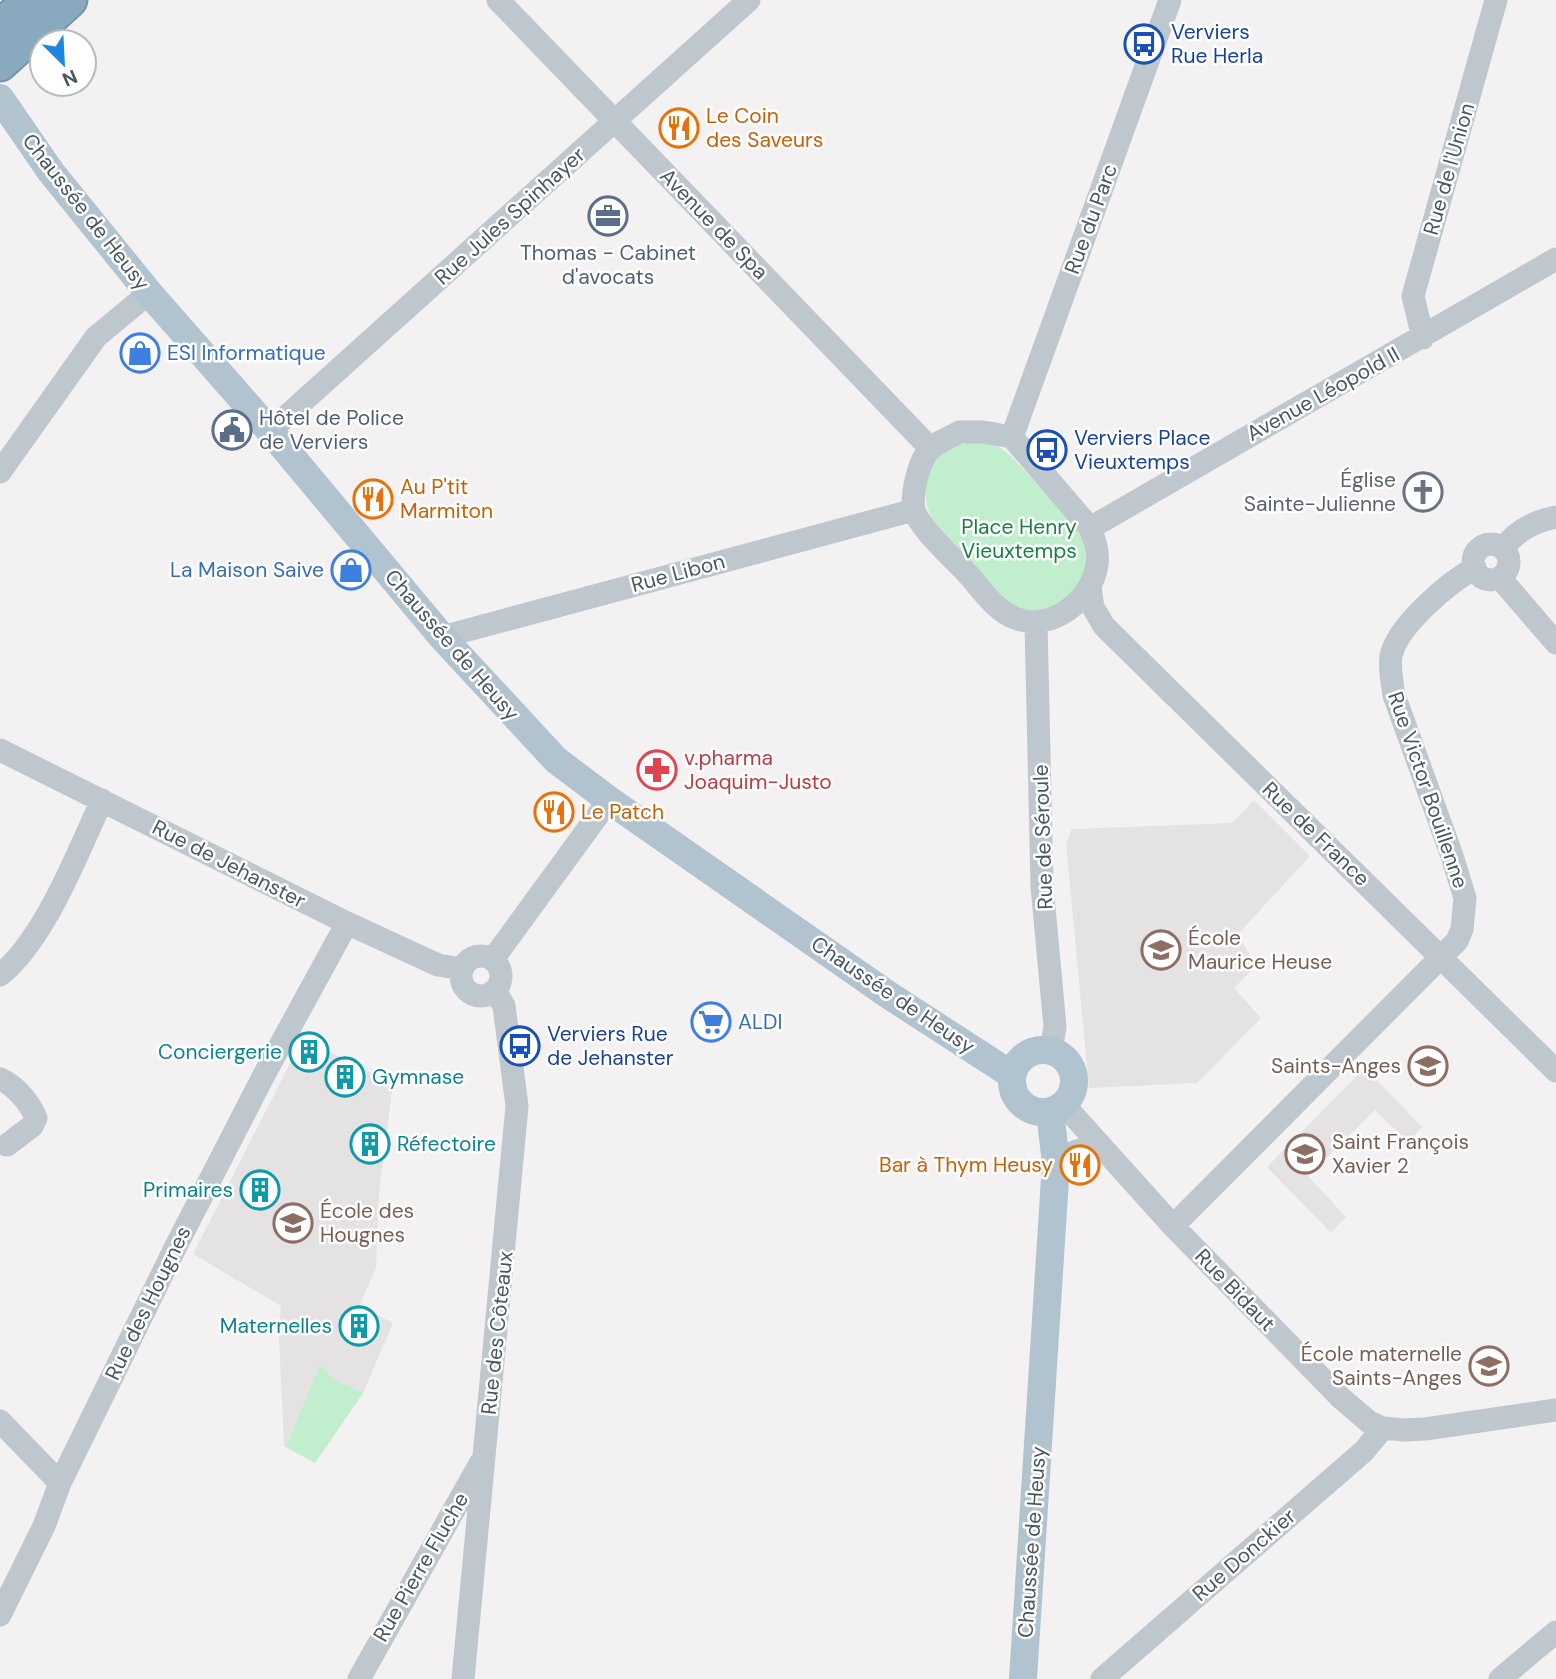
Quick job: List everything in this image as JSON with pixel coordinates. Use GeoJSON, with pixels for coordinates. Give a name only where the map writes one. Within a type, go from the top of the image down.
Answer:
{"type":"FeatureCollection","features":[{"type":"Feature","properties":{"kind":"highway"},"geometry":{"type":"LineString","coordinates":[[0,27],[30,0]]}},
{"type":"Feature","properties":{"kind":"highway"},"geometry":{"type":"LineString","coordinates":[[0,64],[70,0]]}},
{"type":"Feature","properties":{"kind":"main road","name":"Chaussée de Heusy"},"geometry":{"type":"LineString","coordinates":[[0,98],[51,172],[149,293],[270,431],[442,637],[556,760],[887,994],[1012,1074]]}},
{"type":"Feature","properties":{"kind":"main road"},"geometry":{"type":"LineString","coordinates":[[1051,1051],[1061,1056],[1073,1071],[1073,1091],[1057,1108],[1031,1110],[1015,1094],[1012,1074],[1029,1054],[1051,1051]]}},
{"type":"Feature","properties":{"kind":"main road","name":"Chaussée de Heusy"},"geometry":{"type":"LineString","coordinates":[[1023,1679],[1056,1163],[1057,1108]]}},
{"type":"Feature","properties":{"kind":"street","name":"Avenue de Spa"},"geometry":{"type":"LineString","coordinates":[[499,0],[931,449]]}},
{"type":"Feature","properties":{"kind":"street","name":"Rue Jules Spinhayer"},"geometry":{"type":"LineString","coordinates":[[270,431],[749,0]]}},
{"type":"Feature","properties":{"kind":"street","name":"Rue du Parc"},"geometry":{"type":"LineString","coordinates":[[1012,437],[1170,0]]}},
{"type":"Feature","properties":{"kind":"street","name":"Rue de l'Union"},"geometry":{"type":"LineString","coordinates":[[1423,338],[1413,296],[1496,0]]}},
{"type":"Feature","properties":{"kind":"street","name":"Avenue Léopold II"},"geometry":{"type":"LineString","coordinates":[[1090,527],[1348,378],[1423,338],[1556,259]]}},
{"type":"Feature","properties":{"kind":"street"},"geometry":{"type":"LineString","coordinates":[[0,472],[96,337],[149,293]]}},
{"type":"Feature","properties":{"kind":"street"},"geometry":{"type":"LineString","coordinates":[[959,432],[983,432],[1012,437],[1090,527],[1096,546],[1097,564],[1090,588],[1053,620],[1037,623],[1016,619],[1000,610],[925,528],[914,510],[916,479],[931,449],[959,432]]}},
{"type":"Feature","properties":{"kind":"street","name":"Rue Libon"},"geometry":{"type":"LineString","coordinates":[[442,637],[914,510]]}},
{"type":"Feature","properties":{"kind":"street"},"geometry":{"type":"LineString","coordinates":[[1503,549],[1508,541],[1525,528],[1537,521],[1556,517]]}},
{"type":"Feature","properties":{"kind":"street"},"geometry":{"type":"LineString","coordinates":[[1500,578],[1509,564],[1503,549],[1493,544],[1482,547],[1475,555],[1475,568],[1484,578],[1500,578],[1556,643]]}},
{"type":"Feature","properties":{"kind":"street","name":"Rue Victor Bouillenne"},"geometry":{"type":"LineString","coordinates":[[1173,1226],[1457,941],[1462,929],[1465,898],[1394,695],[1391,655],[1406,627],[1459,577],[1475,568]]}},
{"type":"Feature","properties":{"kind":"street","name":"Rue de France"},"geometry":{"type":"LineString","coordinates":[[1090,588],[1093,607],[1104,626],[1556,1071]]}},
{"type":"Feature","properties":{"kind":"street","name":"Rue de Séroule"},"geometry":{"type":"LineString","coordinates":[[1037,623],[1042,886],[1055,1027],[1051,1051]]}},
{"type":"Feature","properties":{"kind":"street","name":"Rue de Jehanster"},"geometry":{"type":"LineString","coordinates":[[0,750],[347,923],[438,965],[462,969]]}},
{"type":"Feature","properties":{"kind":"street"},"geometry":{"type":"LineString","coordinates":[[0,975],[31,938],[54,904],[102,800]]}},
{"type":"Feature","properties":{"kind":"street"},"geometry":{"type":"LineString","coordinates":[[494,959],[610,800]]}},
{"type":"Feature","properties":{"kind":"street","name":"Rue des Hougnes"},"geometry":{"type":"LineString","coordinates":[[0,1615],[44,1526],[60,1483],[246,1110],[347,923]]}},
{"type":"Feature","properties":{"kind":"street"},"geometry":{"type":"LineString","coordinates":[[487,956],[494,959],[501,974],[500,998],[477,996],[467,991],[460,981],[462,969],[472,957],[487,956]]}},
{"type":"Feature","properties":{"kind":"street","name":"Rue des Côteaux"},"geometry":{"type":"LineString","coordinates":[[463,1679],[517,1107],[500,998]]}},
{"type":"Feature","properties":{"kind":"street"},"geometry":{"type":"LineString","coordinates":[[0,1079],[10,1083],[33,1110],[36,1118],[32,1126],[7,1144]]}},
{"type":"Feature","properties":{"kind":"street","name":"Rue Bidaut"},"geometry":{"type":"LineString","coordinates":[[1057,1108],[1101,1147],[1173,1226],[1341,1398],[1369,1422],[1383,1428]]}},
{"type":"Feature","properties":{"kind":"street"},"geometry":{"type":"LineString","coordinates":[[1056,1163],[1079,1150],[1101,1147]]}},
{"type":"Feature","properties":{"kind":"street"},"geometry":{"type":"LineString","coordinates":[[1383,1428],[1425,1429],[1556,1410]]}},
{"type":"Feature","properties":{"kind":"street"},"geometry":{"type":"LineString","coordinates":[[0,1421],[60,1483]]}},
{"type":"Feature","properties":{"kind":"street","name":"Rue Donckier"},"geometry":{"type":"LineString","coordinates":[[1102,1679],[1364,1451],[1383,1428]]}},
{"type":"Feature","properties":{"kind":"street","name":"Rue Pierre Fluche"},"geometry":{"type":"LineString","coordinates":[[359,1679],[485,1456]]}},
{"type":"Feature","properties":{"kind":"street"},"geometry":{"type":"LineString","coordinates":[[1500,1679],[1556,1632]]}},
{"type":"Feature","properties":{"kind":"shaded area","name":"École Maurice Heuse"},"geometry":{"type":"Polygon","coordinates":[[[1254,800],[1310,856],[1238,934],[1256,966],[1234,988],[1261,1018],[1197,1083],[1089,1088],[1066,843],[1072,829],[1232,823],[1254,800]]]}},
{"type":"Feature","properties":{"kind":"shaded area","name":"École des Hougnes"},"geometry":{"type":"Polygon","coordinates":[[[303,1038],[393,1084],[379,1193],[376,1268],[359,1306],[393,1323],[363,1393],[315,1463],[284,1446],[279,1336],[281,1306],[193,1254],[303,1038]]]}},
{"type":"Feature","properties":{"kind":"shaded area","name":"Saint François Xavier 2"},"geometry":{"type":"Polygon","coordinates":[[[1365,1068],[1422,1127],[1408,1142],[1375,1110],[1308,1176],[1346,1217],[1331,1233],[1267,1167],[1365,1068]]]}},
{"type":"Feature","properties":{"kind":"green space","name":"Place Henry Vieuxtemps"},"geometry":{"type":"Polygon","coordinates":[[[980,442],[998,446],[1011,456],[1077,526],[1085,547],[1085,570],[1074,592],[1057,604],[1027,611],[1008,604],[937,528],[932,518],[925,497],[931,465],[951,447],[980,442]]]}},
{"type":"Feature","properties":{"kind":"green space"},"geometry":{"type":"Polygon","coordinates":[[[320,1365],[333,1380],[363,1393],[315,1463],[286,1447],[320,1365]]]}},
{"type":"Feature","properties":{"kind":"place","name":"Verviers Rue Herla"},"geometry":{"type":"Point","coordinates":[1144,44]}},
{"type":"Feature","properties":{"kind":"place","name":"Le Coin des Saveurs"},"geometry":{"type":"Point","coordinates":[679,128]}},
{"type":"Feature","properties":{"kind":"place","name":"Thomas - Cabinet d'avocats"},"geometry":{"type":"Point","coordinates":[608,216]}},
{"type":"Feature","properties":{"kind":"place","name":"ESI Informatique"},"geometry":{"type":"Point","coordinates":[140,353]}},
{"type":"Feature","properties":{"kind":"place","name":"Hôtel de Police de Verviers"},"geometry":{"type":"Point","coordinates":[232,430]}},
{"type":"Feature","properties":{"kind":"place","name":"Verviers Place Vieuxtemps"},"geometry":{"type":"Point","coordinates":[1047,450]}},
{"type":"Feature","properties":{"kind":"place","name":"Église Sainte-Julienne"},"geometry":{"type":"Point","coordinates":[1423,492]}},
{"type":"Feature","properties":{"kind":"place","name":"Au P'tit Marmiton"},"geometry":{"type":"Point","coordinates":[373,499]}},
{"type":"Feature","properties":{"kind":"place","name":"La Maison Saive"},"geometry":{"type":"Point","coordinates":[351,570]}},
{"type":"Feature","properties":{"kind":"place","name":"v.pharma Joaquim-Justo"},"geometry":{"type":"Point","coordinates":[657,770]}},
{"type":"Feature","properties":{"kind":"place","name":"Le Patch"},"geometry":{"type":"Point","coordinates":[554,812]}},
{"type":"Feature","properties":{"kind":"place","name":"École Maurice Heuse"},"geometry":{"type":"Point","coordinates":[1161,950]}},
{"type":"Feature","properties":{"kind":"place","name":"ALDI"},"geometry":{"type":"Point","coordinates":[711,1022]}},
{"type":"Feature","properties":{"kind":"place","name":"Verviers Rue de Jehanster"},"geometry":{"type":"Point","coordinates":[520,1046]}},
{"type":"Feature","properties":{"kind":"place","name":"Conciergerie"},"geometry":{"type":"Point","coordinates":[309,1052]}},
{"type":"Feature","properties":{"kind":"place","name":"Saints-Anges"},"geometry":{"type":"Point","coordinates":[1428,1066]}},
{"type":"Feature","properties":{"kind":"place","name":"Gymnase"},"geometry":{"type":"Point","coordinates":[345,1077]}},
{"type":"Feature","properties":{"kind":"place","name":"Réfectoire"},"geometry":{"type":"Point","coordinates":[370,1144]}},
{"type":"Feature","properties":{"kind":"place","name":"Saint François Xavier 2"},"geometry":{"type":"Point","coordinates":[1305,1154]}},
{"type":"Feature","properties":{"kind":"place","name":"Bar à Thym Heusy"},"geometry":{"type":"Point","coordinates":[1080,1165]}},
{"type":"Feature","properties":{"kind":"place","name":"Primaires"},"geometry":{"type":"Point","coordinates":[260,1190]}},
{"type":"Feature","properties":{"kind":"place","name":"École des Hougnes"},"geometry":{"type":"Point","coordinates":[293,1223]}},
{"type":"Feature","properties":{"kind":"place","name":"Maternelles"},"geometry":{"type":"Point","coordinates":[359,1326]}},
{"type":"Feature","properties":{"kind":"place","name":"École maternelle Saints-Anges"},"geometry":{"type":"Point","coordinates":[1489,1366]}}]}
